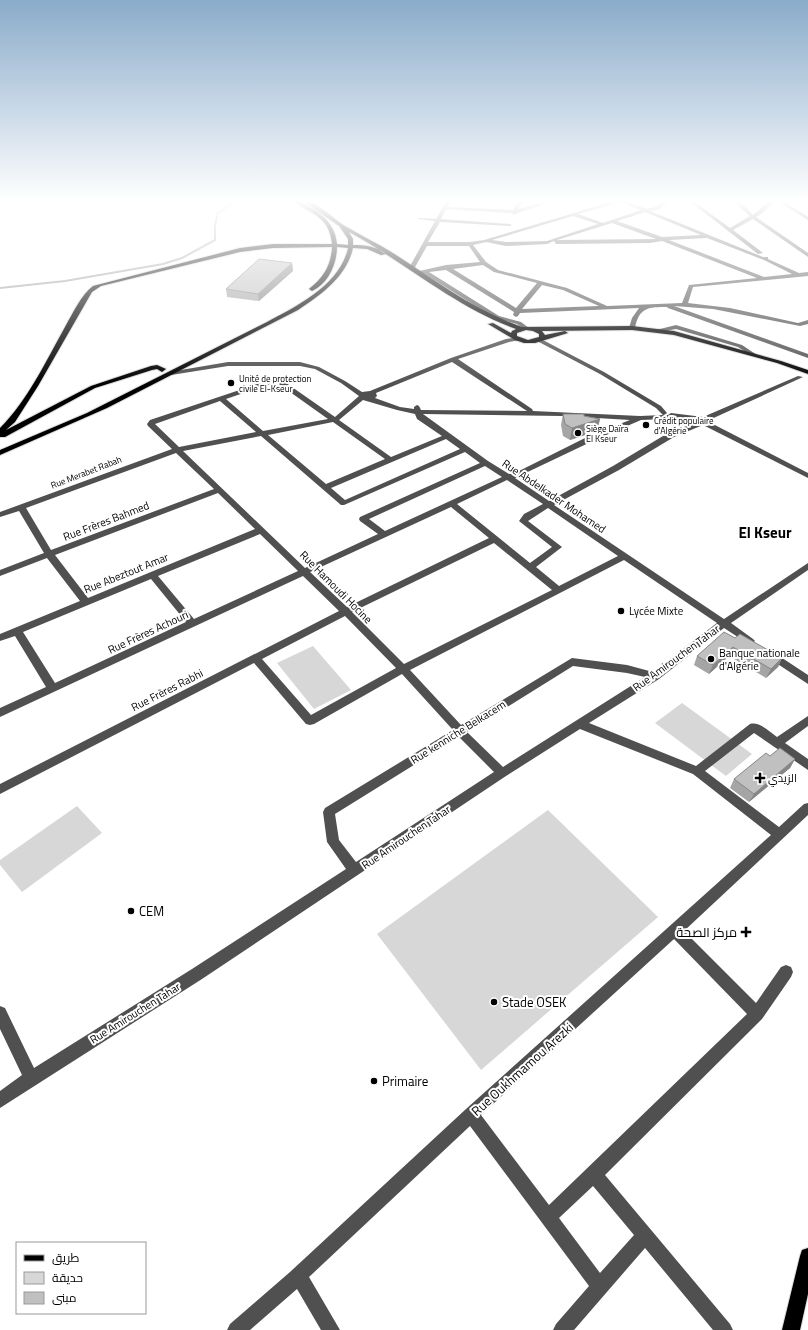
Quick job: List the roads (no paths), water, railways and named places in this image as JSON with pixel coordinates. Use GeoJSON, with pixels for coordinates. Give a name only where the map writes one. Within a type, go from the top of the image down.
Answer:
{"type":"FeatureCollection","features":[{"type":"Feature","properties":{"kind":"main road"},"geometry":{"type":"LineString","coordinates":[[0,432],[12,420],[35,386],[90,291],[99,285],[194,262]]}},
{"type":"Feature","properties":{"kind":"main road"},"geometry":{"type":"LineString","coordinates":[[0,453],[296,303],[319,284],[331,267],[332,262]]}},
{"type":"Feature","properties":{"kind":"main road"},"geometry":{"type":"LineString","coordinates":[[0,453],[89,414],[171,373],[307,301],[330,282],[345,262]]}},
{"type":"Feature","properties":{"kind":"main road"},"geometry":{"type":"LineString","coordinates":[[395,262],[456,302],[518,339],[526,341],[567,332],[635,331],[663,334],[765,362],[805,376]]}},
{"type":"Feature","properties":{"kind":"main road"},"geometry":{"type":"LineString","coordinates":[[402,262],[498,322],[535,329],[632,328],[674,332],[754,355],[805,376]]}},
{"type":"Feature","properties":{"kind":"main road"},"geometry":{"type":"LineString","coordinates":[[518,339],[514,337],[513,333],[524,328]]}},
{"type":"Feature","properties":{"kind":"main road"},"geometry":{"type":"LineString","coordinates":[[535,329],[542,333],[540,339]]}},
{"type":"Feature","properties":{"kind":"main road"},"geometry":{"type":"LineString","coordinates":[[0,436],[93,387],[150,368],[160,367],[163,368],[162,370]]}},
{"type":"Feature","properties":{"kind":"main road"},"geometry":{"type":"LineString","coordinates":[[791,1330],[807,1268]]}},
{"type":"Feature","properties":{"kind":"street"},"geometry":{"type":"LineString","coordinates":[[412,268],[415,262]]}},
{"type":"Feature","properties":{"kind":"street"},"geometry":{"type":"LineString","coordinates":[[721,262],[765,279]]}},
{"type":"Feature","properties":{"kind":"street"},"geometry":{"type":"LineString","coordinates":[[771,262],[798,275]]}},
{"type":"Feature","properties":{"kind":"street"},"geometry":{"type":"LineString","coordinates":[[418,272],[484,263],[496,271],[565,289],[607,307]]}},
{"type":"Feature","properties":{"kind":"street"},"geometry":{"type":"LineString","coordinates":[[446,267],[517,311],[684,305],[721,308],[798,325],[808,322]]}},
{"type":"Feature","properties":{"kind":"street"},"geometry":{"type":"LineString","coordinates":[[424,271],[497,317],[515,321],[524,328]]}},
{"type":"Feature","properties":{"kind":"street"},"geometry":{"type":"LineString","coordinates":[[684,305],[691,286],[808,274]]}},
{"type":"Feature","properties":{"kind":"street"},"geometry":{"type":"LineString","coordinates":[[515,321],[517,311],[540,283]]}},
{"type":"Feature","properties":{"kind":"street"},"geometry":{"type":"LineString","coordinates":[[664,305],[808,356]]}},
{"type":"Feature","properties":{"kind":"street"},"geometry":{"type":"LineString","coordinates":[[632,328],[633,322],[639,312],[646,306]]}},
{"type":"Feature","properties":{"kind":"street"},"geometry":{"type":"LineString","coordinates":[[334,420],[368,395],[452,359],[508,340],[518,339]]}},
{"type":"Feature","properties":{"kind":"street"},"geometry":{"type":"LineString","coordinates":[[540,339],[602,372],[659,407],[666,415]]}},
{"type":"Feature","properties":{"kind":"street"},"geometry":{"type":"LineString","coordinates":[[195,360],[209,363],[272,359],[310,361],[321,364],[336,372],[368,395]]}},
{"type":"Feature","properties":{"kind":"street"},"geometry":{"type":"LineString","coordinates":[[452,359],[530,410]]}},
{"type":"Feature","properties":{"kind":"street"},"geometry":{"type":"LineString","coordinates":[[171,373],[228,364],[300,364],[317,368],[368,395],[418,409],[640,418],[666,415]]}},
{"type":"Feature","properties":{"kind":"street"},"geometry":{"type":"LineString","coordinates":[[530,567],[558,547],[523,521],[526,516],[616,468],[671,435],[805,376]]}},
{"type":"Feature","properties":{"kind":"street"},"geometry":{"type":"LineString","coordinates":[[220,398],[277,379],[390,459]]}},
{"type":"Feature","properties":{"kind":"street"},"geometry":{"type":"LineString","coordinates":[[220,398],[344,503],[465,449]]}},
{"type":"Feature","properties":{"kind":"street","name":"Rue Hamoudi Hocine"},"geometry":{"type":"LineString","coordinates":[[220,398],[151,424],[179,449],[403,669],[460,731],[502,773]]}},
{"type":"Feature","properties":{"kind":"street"},"geometry":{"type":"LineString","coordinates":[[418,409],[530,410],[666,415],[703,421],[808,476]]}},
{"type":"Feature","properties":{"kind":"street","name":"Rue Abdelkader Mohamed"},"geometry":{"type":"LineString","coordinates":[[418,409],[420,417],[485,463],[508,477],[546,505],[808,680]]}},
{"type":"Feature","properties":{"kind":"street","name":"Rue Frères Achouri"},"geometry":{"type":"LineString","coordinates":[[0,713],[305,573],[508,477],[517,475],[594,437],[640,418]]}},
{"type":"Feature","properties":{"kind":"street","name":"Rue Merabet Rabah"},"geometry":{"type":"LineString","coordinates":[[0,515],[179,449],[334,420]]}},
{"type":"Feature","properties":{"kind":"street"},"geometry":{"type":"LineString","coordinates":[[325,487],[447,436]]}},
{"type":"Feature","properties":{"kind":"street"},"geometry":{"type":"LineString","coordinates":[[385,535],[363,519],[485,463]]}},
{"type":"Feature","properties":{"kind":"street","name":"Rue Frères Bahmed"},"geometry":{"type":"LineString","coordinates":[[0,573],[220,489]]}},
{"type":"Feature","properties":{"kind":"street"},"geometry":{"type":"LineString","coordinates":[[452,504],[558,590]]}},
{"type":"Feature","properties":{"kind":"street"},"geometry":{"type":"LineString","coordinates":[[21,507],[49,554],[86,602]]}},
{"type":"Feature","properties":{"kind":"street","name":"Rue Abeztout Amar"},"geometry":{"type":"LineString","coordinates":[[0,638],[261,530]]}},
{"type":"Feature","properties":{"kind":"street","name":"Rue Frères Rabhi"},"geometry":{"type":"LineString","coordinates":[[0,789],[345,612],[495,539]]}},
{"type":"Feature","properties":{"kind":"street"},"geometry":{"type":"LineString","coordinates":[[255,658],[310,721],[403,669],[623,557]]}},
{"type":"Feature","properties":{"kind":"street","name":"Rue Amirouchen Tahar"},"geometry":{"type":"LineString","coordinates":[[0,1100],[31,1078],[197,974],[502,773],[655,676],[723,624],[808,566]]}},
{"type":"Feature","properties":{"kind":"street"},"geometry":{"type":"LineString","coordinates":[[152,575],[194,624]]}},
{"type":"Feature","properties":{"kind":"street"},"geometry":{"type":"LineString","coordinates":[[17,631],[53,689]]}},
{"type":"Feature","properties":{"kind":"street","name":"Rue kenniche Belkacem"},"geometry":{"type":"LineString","coordinates":[[355,871],[333,842],[329,812],[572,662],[627,670],[655,676]]}},
{"type":"Feature","properties":{"kind":"street"},"geometry":{"type":"LineString","coordinates":[[777,743],[808,720]]}},
{"type":"Feature","properties":{"kind":"street"},"geometry":{"type":"LineString","coordinates":[[579,724],[697,771],[780,834]]}},
{"type":"Feature","properties":{"kind":"street"},"geometry":{"type":"LineString","coordinates":[[697,771],[754,727],[808,765]]}},
{"type":"Feature","properties":{"kind":"street","name":"Rue Oukhmamou Arezki"},"geometry":{"type":"LineString","coordinates":[[236,1330],[299,1276],[471,1115],[675,931],[808,808]]}},
{"type":"Feature","properties":{"kind":"street"},"geometry":{"type":"LineString","coordinates":[[675,931],[757,1014]]}},
{"type":"Feature","properties":{"kind":"street"},"geometry":{"type":"LineString","coordinates":[[548,1217],[594,1174],[757,1014],[786,972]]}},
{"type":"Feature","properties":{"kind":"street"},"geometry":{"type":"LineString","coordinates":[[0,1013],[31,1078]]}},
{"type":"Feature","properties":{"kind":"street"},"geometry":{"type":"LineString","coordinates":[[471,1115],[600,1287]]}},
{"type":"Feature","properties":{"kind":"street"},"geometry":{"type":"LineString","coordinates":[[594,1174],[724,1330]]}},
{"type":"Feature","properties":{"kind":"street"},"geometry":{"type":"LineString","coordinates":[[562,1330],[645,1235]]}},
{"type":"Feature","properties":{"kind":"street"},"geometry":{"type":"LineString","coordinates":[[299,1276],[331,1330]]}},
{"type":"Feature","properties":{"kind":"waterway"},"geometry":{"type":"LineString","coordinates":[[0,288],[65,281],[169,262]]}},
{"type":"Feature","properties":{"kind":"place","name":"Unité de protection civile El-Kseur"},"geometry":{"type":"Point","coordinates":[231,383]}},
{"type":"Feature","properties":{"kind":"place","name":"Crédit populaire d'Algérie"},"geometry":{"type":"Point","coordinates":[646,425]}},
{"type":"Feature","properties":{"kind":"place","name":"Siège Daïra El Kseur"},"geometry":{"type":"Point","coordinates":[578,433]}},
{"type":"Feature","properties":{"kind":"place","name":"Lycée Mixte"},"geometry":{"type":"Point","coordinates":[621,611]}},
{"type":"Feature","properties":{"kind":"place","name":"Banque nationale d'Algérie"},"geometry":{"type":"Point","coordinates":[711,659]}},
{"type":"Feature","properties":{"kind":"place","name":"الزيدي"},"geometry":{"type":"Point","coordinates":[760,778]}},
{"type":"Feature","properties":{"kind":"place","name":"CEM"},"geometry":{"type":"Point","coordinates":[131,911]}},
{"type":"Feature","properties":{"kind":"place","name":"مركز الصحة"},"geometry":{"type":"Point","coordinates":[746,932]}},
{"type":"Feature","properties":{"kind":"place","name":"Stade OSEK"},"geometry":{"type":"Point","coordinates":[494,1002]}},
{"type":"Feature","properties":{"kind":"place","name":"Primaire"},"geometry":{"type":"Point","coordinates":[374,1081]}},
{"type":"Feature","properties":{"kind":"district","name":"El Kseur"},"geometry":{"type":"Point","coordinates":[765,532]}}]}
